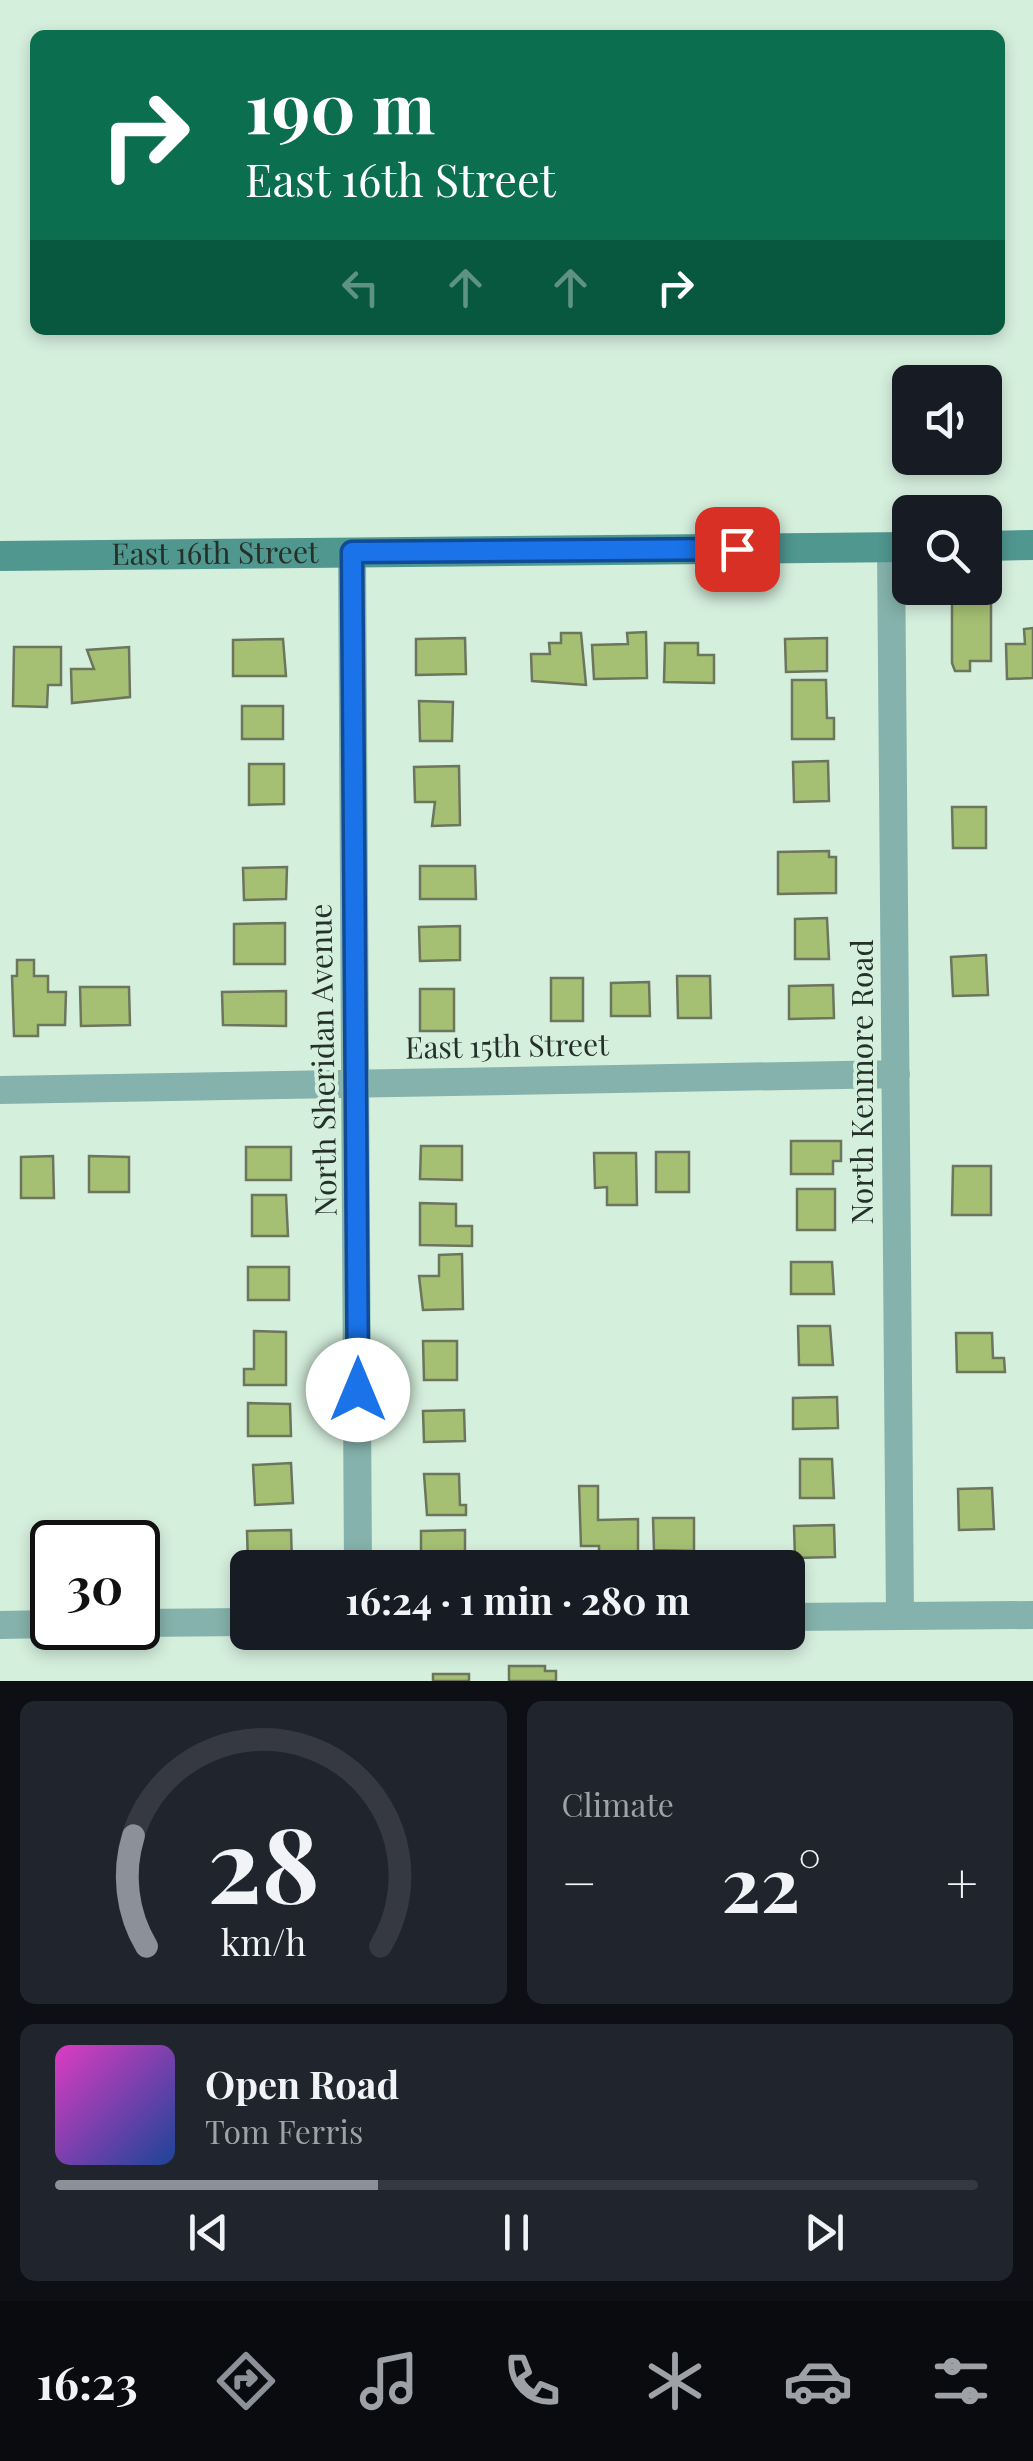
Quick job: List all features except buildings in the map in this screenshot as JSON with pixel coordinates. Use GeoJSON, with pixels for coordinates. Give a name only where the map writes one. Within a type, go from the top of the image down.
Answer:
{"type":"FeatureCollection","features":[{"type":"Feature","properties":{"kind":"street"},"geometry":{"type":"LineString","coordinates":[[1002,546],[1033,545]]}},
{"type":"Feature","properties":{"kind":"street","name":"East 16th Street"},"geometry":{"type":"LineString","coordinates":[[0,556],[892,547]]}},
{"type":"Feature","properties":{"kind":"street","name":"North Sheridan Avenue"},"geometry":{"type":"LineString","coordinates":[[352,552],[358,1550]]}},
{"type":"Feature","properties":{"kind":"street","name":"North Kenmore Road"},"geometry":{"type":"LineString","coordinates":[[900,605],[896,1074],[900,1616]]}},
{"type":"Feature","properties":{"kind":"street","name":"East 15th Street"},"geometry":{"type":"LineString","coordinates":[[0,1090],[896,1074]]}},
{"type":"Feature","properties":{"kind":"street"},"geometry":{"type":"LineString","coordinates":[[805,1617],[1033,1615]]}},
{"type":"Feature","properties":{"kind":"street"},"geometry":{"type":"LineString","coordinates":[[160,1623],[230,1622]]}},
{"type":"Feature","properties":{"kind":"street"},"geometry":{"type":"LineString","coordinates":[[0,1624],[30,1624]]}},
{"type":"Feature","properties":{"kind":"route"},"geometry":{"type":"LineString","coordinates":[[358,1390],[352,552],[737,549]]}}]}
